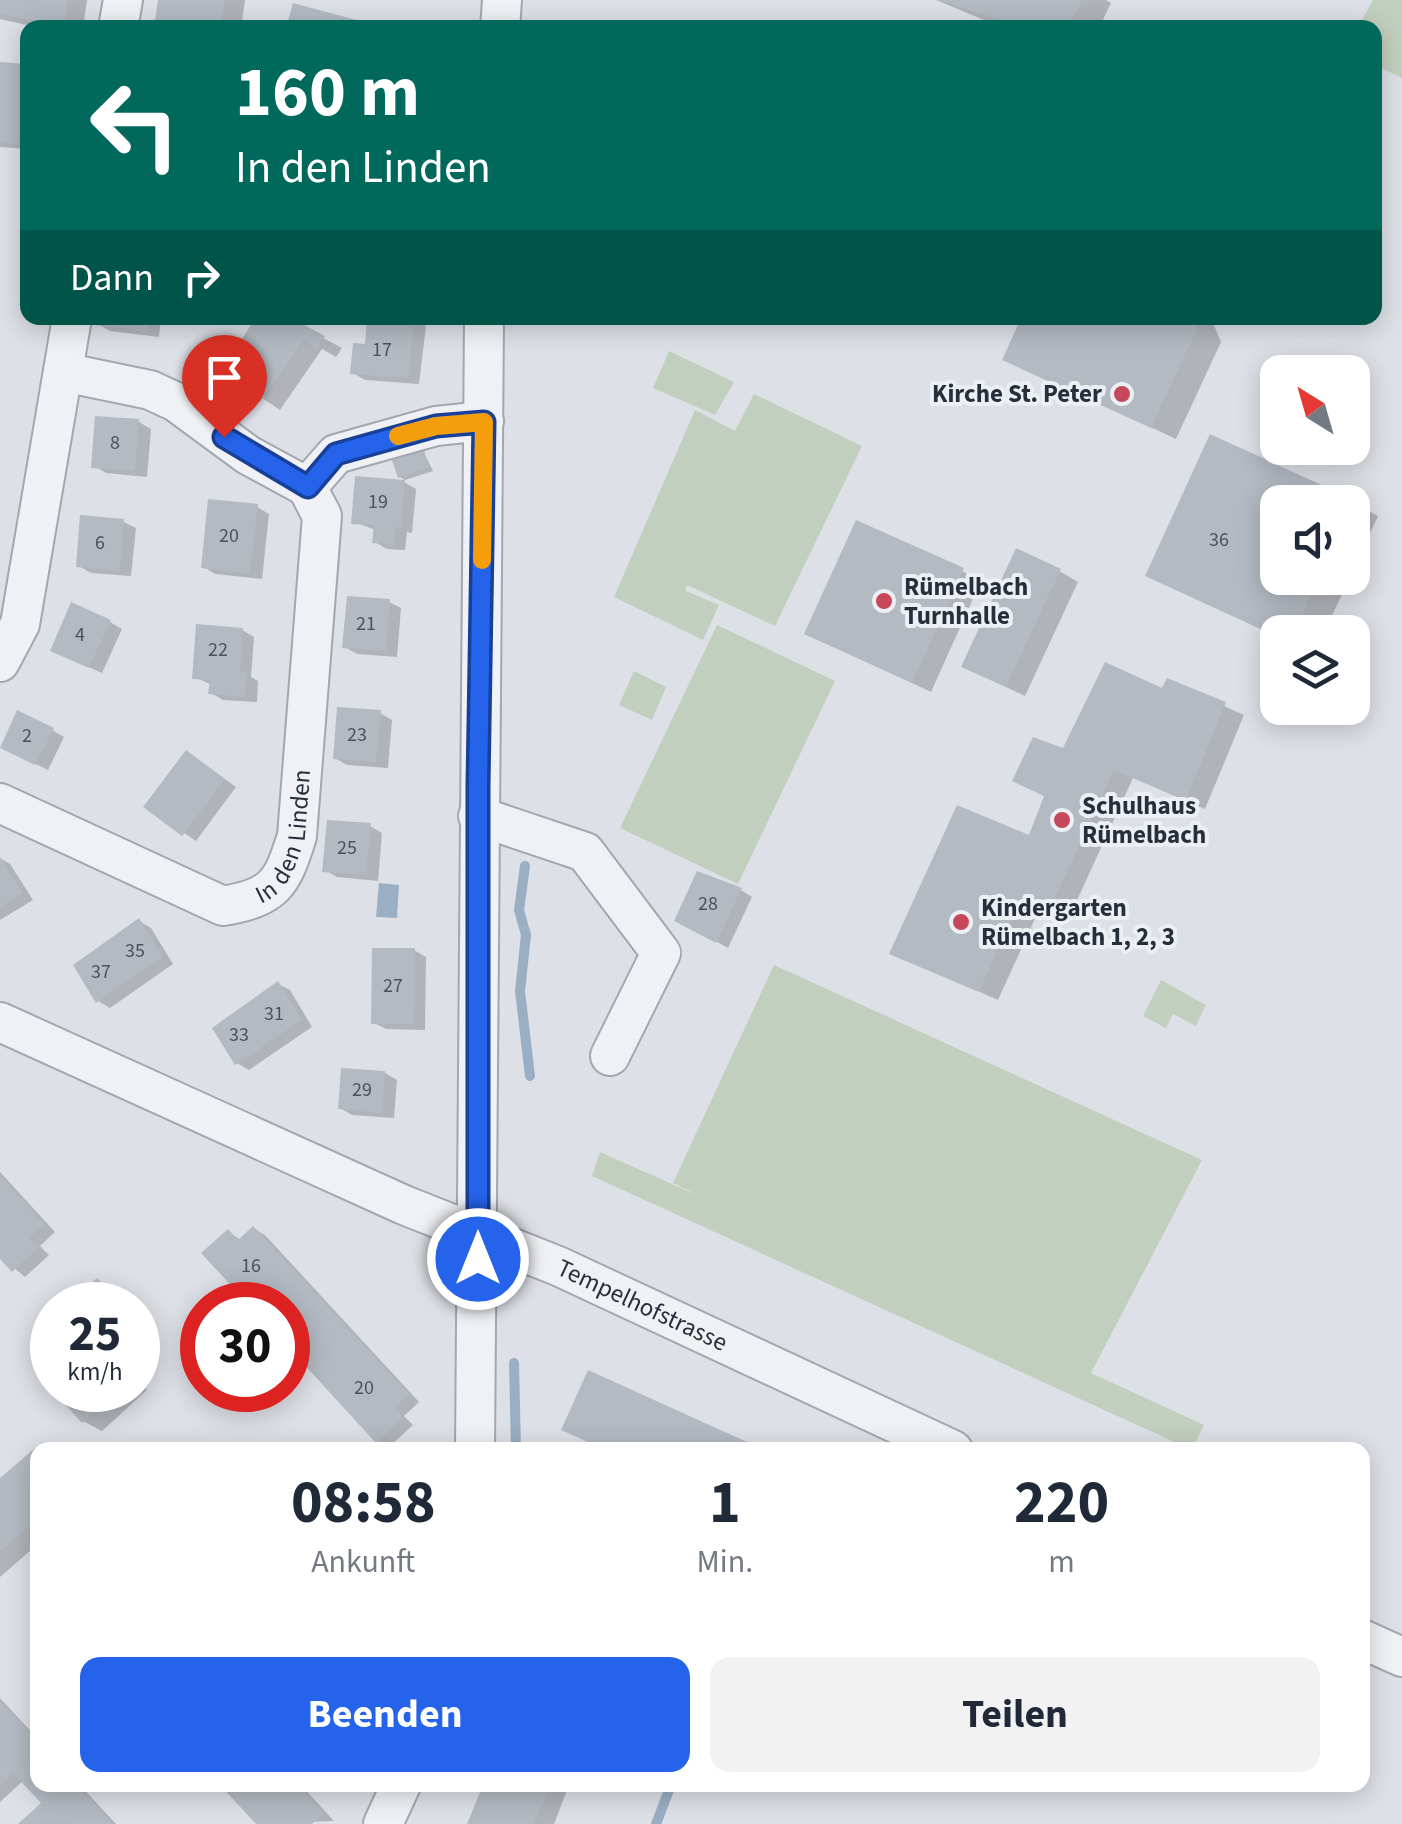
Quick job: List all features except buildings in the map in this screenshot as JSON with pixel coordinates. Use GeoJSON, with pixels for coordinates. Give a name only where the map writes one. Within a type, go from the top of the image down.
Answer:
{"type":"FeatureCollection","features":[{"type":"Feature","properties":{"kind":"street"},"geometry":{"type":"LineString","coordinates":[[0,662],[20,624],[71,325]]}},
{"type":"Feature","properties":{"kind":"street"},"geometry":{"type":"LineString","coordinates":[[475,1442],[484,325]]}},
{"type":"Feature","properties":{"kind":"street"},"geometry":{"type":"LineString","coordinates":[[63,372],[163,396],[248,455],[308,487],[336,454],[436,426],[484,422]]}},
{"type":"Feature","properties":{"kind":"street","name":"In den Linden"},"geometry":{"type":"LineString","coordinates":[[0,803],[224,906],[256,900],[284,879],[297,836],[322,516],[308,487]]}},
{"type":"Feature","properties":{"kind":"street"},"geometry":{"type":"LineString","coordinates":[[478,816],[585,852],[652,936],[660,953],[610,1056]]}},
{"type":"Feature","properties":{"kind":"street","name":"Tempelhofstrasse"},"geometry":{"type":"LineString","coordinates":[[0,1022],[388,1198],[479,1232],[936,1442]]}},
{"type":"Feature","properties":{"kind":"street"},"geometry":{"type":"LineString","coordinates":[[1370,1643],[1402,1657]]}},
{"type":"Feature","properties":{"kind":"street"},"geometry":{"type":"LineString","coordinates":[[383,1824],[398,1792]]}},
{"type":"Feature","properties":{"kind":"green space"},"geometry":{"type":"Polygon","coordinates":[[[1373,0],[1402,0],[1402,78],[1382,68],[1382,20],[1362,20],[1373,0]]]}},
{"type":"Feature","properties":{"kind":"green space"},"geometry":{"type":"Polygon","coordinates":[[[669,351],[734,382],[715,415],[653,388],[669,351]]]}},
{"type":"Feature","properties":{"kind":"green space"},"geometry":{"type":"Polygon","coordinates":[[[754,394],[862,446],[775,626],[687,585],[686,591],[719,605],[703,640],[614,597],[695,410],[735,431],[754,394]]]}},
{"type":"Feature","properties":{"kind":"green space"},"geometry":{"type":"Polygon","coordinates":[[[717,625],[835,681],[738,884],[620,828],[717,625]]]}},
{"type":"Feature","properties":{"kind":"green space"},"geometry":{"type":"Polygon","coordinates":[[[634,671],[666,687],[652,720],[619,705],[634,671]]]}},
{"type":"Feature","properties":{"kind":"green space"},"geometry":{"type":"Polygon","coordinates":[[[774,965],[1202,1160],[1091,1373],[1204,1425],[1196,1442],[1174,1442],[592,1176],[600,1152],[701,1197],[673,1183],[774,965]]]}},
{"type":"Feature","properties":{"kind":"green space"},"geometry":{"type":"Polygon","coordinates":[[[1161,980],[1206,1005],[1196,1026],[1173,1014],[1166,1028],[1143,1016],[1161,980]]]}},
{"type":"Feature","properties":{"kind":"water"},"geometry":{"type":"Polygon","coordinates":[[[379,883],[399,885],[397,918],[376,917],[379,883]]]}},
{"type":"Feature","properties":{"kind":"waterway"},"geometry":{"type":"LineString","coordinates":[[525,866],[519,910],[526,935],[520,991],[530,1076]]}},
{"type":"Feature","properties":{"kind":"waterway"},"geometry":{"type":"LineString","coordinates":[[514,1363],[516,1442]]}},
{"type":"Feature","properties":{"kind":"waterway"},"geometry":{"type":"LineString","coordinates":[[656,1824],[668,1792]]}},
{"type":"Feature","properties":{"kind":"slow traffic"},"geometry":{"type":"LineString","coordinates":[[398,436],[436,426],[484,422],[482,560]]}},
{"type":"Feature","properties":{"kind":"place","name":"Kirche St. Peter"},"geometry":{"type":"Point","coordinates":[1122,394]}},
{"type":"Feature","properties":{"kind":"place","name":"Rümelbach Turnhalle"},"geometry":{"type":"Point","coordinates":[884,601]}},
{"type":"Feature","properties":{"kind":"place","name":"Schulhaus Rümelbach"},"geometry":{"type":"Point","coordinates":[1062,820]}},
{"type":"Feature","properties":{"kind":"place","name":"Kindergarten Rümelbach 1, 2, 3"},"geometry":{"type":"Point","coordinates":[961,922]}},
{"type":"Feature","properties":{"kind":"route"},"geometry":{"type":"LineString","coordinates":[[224,437],[248,455],[308,487],[336,454],[436,426],[484,422],[478,785],[478,1259]]}}]}
